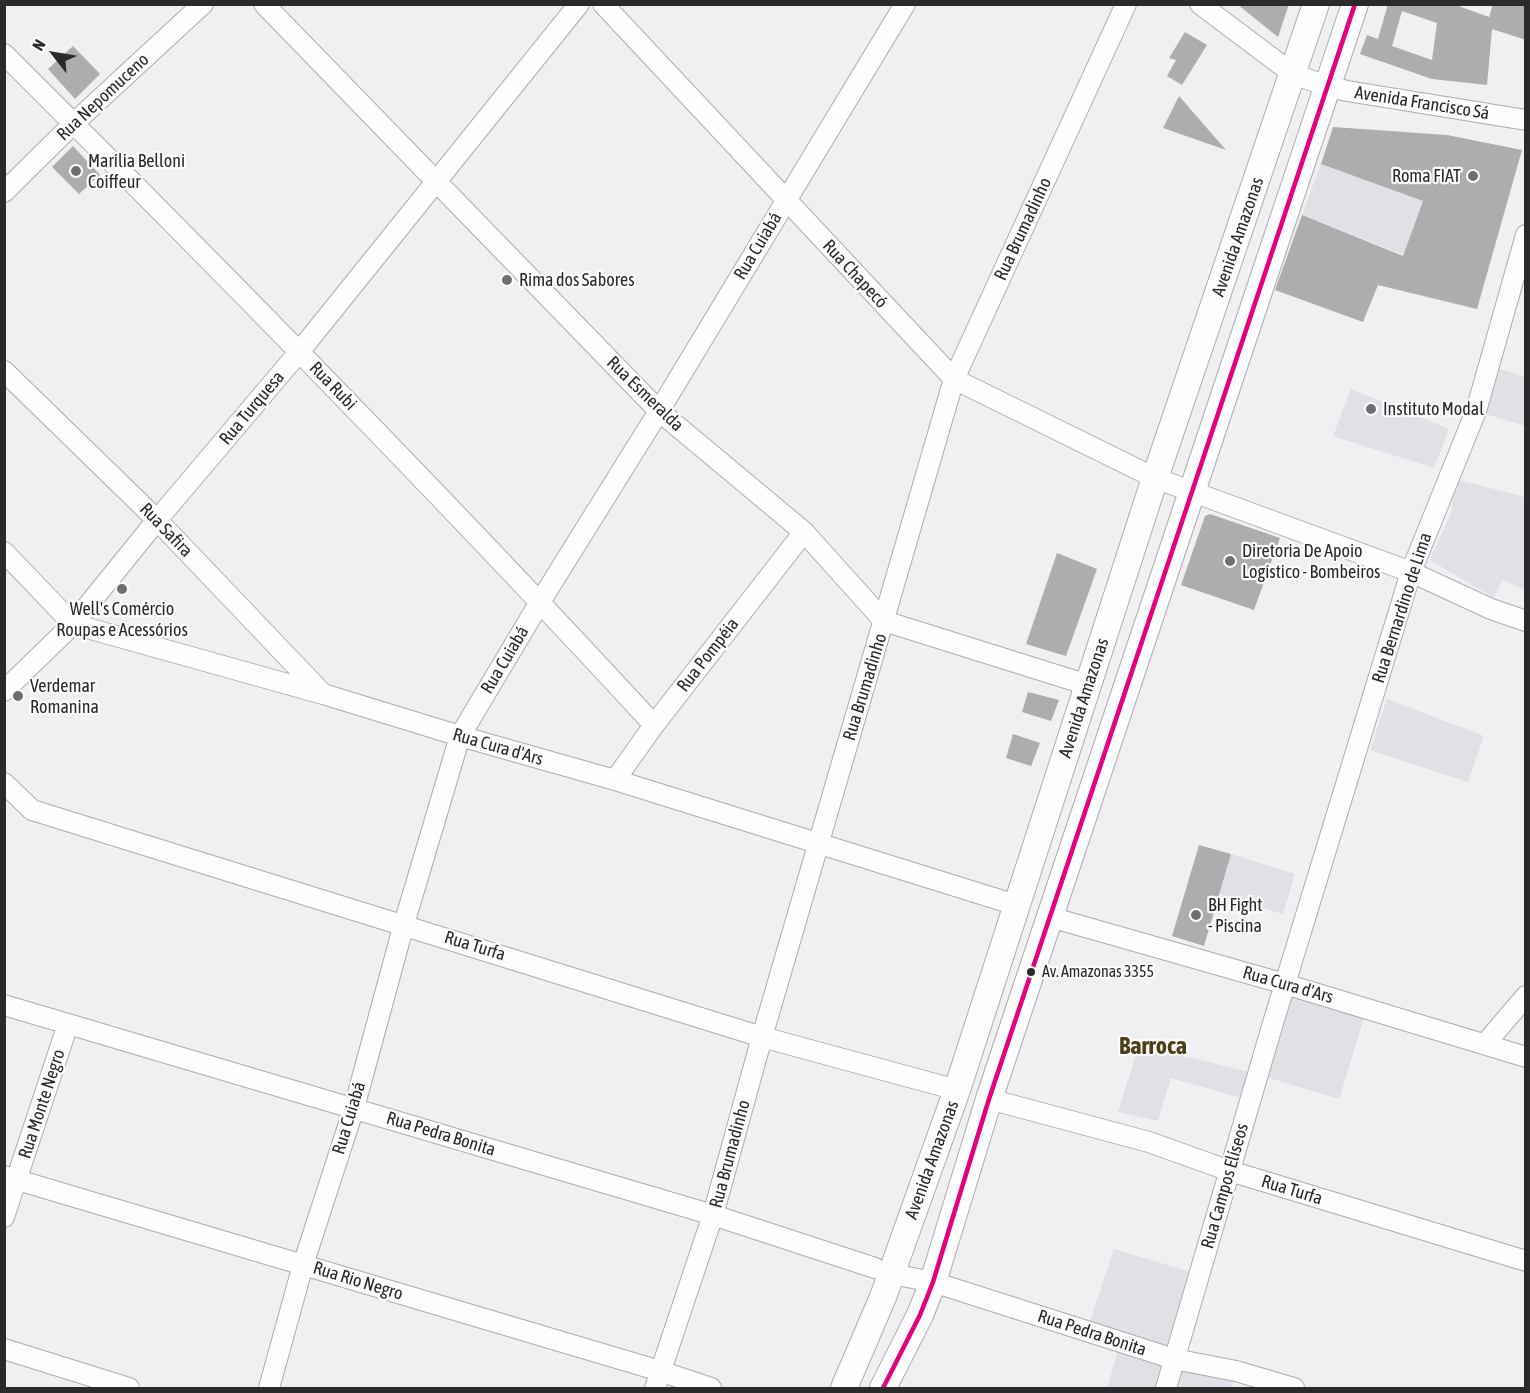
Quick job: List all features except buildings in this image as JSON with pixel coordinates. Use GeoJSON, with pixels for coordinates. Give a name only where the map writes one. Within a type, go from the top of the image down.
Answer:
{"type":"FeatureCollection","features":[{"type":"Feature","properties":{"kind":"main road","name":"Avenida Amazonas"},"geometry":{"type":"LineString","coordinates":[[844,1389],[883,1271],[957,1090],[1155,478],[1316,4]]}},
{"type":"Feature","properties":{"kind":"main road","name":"Avenida Amazonas"},"geometry":{"type":"LineString","coordinates":[[883,1389],[920,1315],[933,1282],[989,1099],[1355,4]]}},
{"type":"Feature","properties":{"kind":"street","name":"Rua Nepomuceno"},"geometry":{"type":"LineString","coordinates":[[4,192],[74,123],[203,4]]}},
{"type":"Feature","properties":{"kind":"street","name":"Rua Esmeralda"},"geometry":{"type":"LineString","coordinates":[[264,4],[659,411],[804,532],[884,621]]}},
{"type":"Feature","properties":{"kind":"street","name":"Rua Turquesa"},"geometry":{"type":"LineString","coordinates":[[4,691],[73,624],[157,520],[299,352],[579,4]]}},
{"type":"Feature","properties":{"kind":"street","name":"Rua Chapecó"},"geometry":{"type":"LineString","coordinates":[[603,4],[954,379],[1155,478],[1411,572],[1491,609],[1524,621]]}},
{"type":"Feature","properties":{"kind":"street","name":"Rua Cuiabá"},"geometry":{"type":"LineString","coordinates":[[269,1389],[303,1265],[354,1108],[404,924],[460,736],[905,4]]}},
{"type":"Feature","properties":{"kind":"street","name":"Rua Brumadinho"},"geometry":{"type":"LineString","coordinates":[[657,1380],[713,1215],[762,1037],[954,379],[1126,4]]}},
{"type":"Feature","properties":{"kind":"street","name":"Avenida Francisco Sá"},"geometry":{"type":"LineString","coordinates":[[1200,4],[1293,74],[1347,91],[1526,120]]}},
{"type":"Feature","properties":{"kind":"street","name":"Rua Rubi"},"geometry":{"type":"LineString","coordinates":[[4,54],[299,352],[540,602],[654,725]]}},
{"type":"Feature","properties":{"kind":"street","name":"Rua Bernardino de Lima"},"geometry":{"type":"LineString","coordinates":[[1285,984],[1411,572],[1476,411],[1520,278],[1526,235]]}},
{"type":"Feature","properties":{"kind":"street","name":"Rua Safira"},"geometry":{"type":"LineString","coordinates":[[4,371],[157,520],[323,694]]}},
{"type":"Feature","properties":{"kind":"street","name":"Rua Pompéia"},"geometry":{"type":"LineString","coordinates":[[615,780],[654,725],[804,532]]}},
{"type":"Feature","properties":{"kind":"street"},"geometry":{"type":"LineString","coordinates":[[4,552],[73,624]]}},
{"type":"Feature","properties":{"kind":"street"},"geometry":{"type":"LineString","coordinates":[[884,621],[1088,685]]}},
{"type":"Feature","properties":{"kind":"street","name":"Rua Cura d'Ars"},"geometry":{"type":"LineString","coordinates":[[73,624],[323,694],[615,780],[1016,905]]}},
{"type":"Feature","properties":{"kind":"street","name":"Rua Turfa"},"geometry":{"type":"LineString","coordinates":[[4,783],[33,810],[762,1037],[957,1090]]}},
{"type":"Feature","properties":{"kind":"street","name":"Rua Cura d'Ars"},"geometry":{"type":"LineString","coordinates":[[1050,917],[1285,984],[1526,1057]]}},
{"type":"Feature","properties":{"kind":"street","name":"Rua Campos Elíseos"},"geometry":{"type":"LineString","coordinates":[[1166,1389],[1285,984]]}},
{"type":"Feature","properties":{"kind":"street"},"geometry":{"type":"LineString","coordinates":[[1485,1044],[1526,996]]}},
{"type":"Feature","properties":{"kind":"street","name":"Rua Pedra Bonita"},"geometry":{"type":"LineString","coordinates":[[4,1005],[713,1215],[883,1271],[933,1282],[1174,1359],[1236,1371],[1294,1389]]}},
{"type":"Feature","properties":{"kind":"street","name":"Rua Monte Negro"},"geometry":{"type":"LineString","coordinates":[[4,1217],[10,1177],[68,1024]]}},
{"type":"Feature","properties":{"kind":"street","name":"Rua Turfa"},"geometry":{"type":"LineString","coordinates":[[989,1099],[1149,1142],[1230,1171],[1526,1261]]}},
{"type":"Feature","properties":{"kind":"street","name":"Rua Rio Negro"},"geometry":{"type":"LineString","coordinates":[[10,1177],[303,1265],[657,1380],[711,1389]]}},
{"type":"Feature","properties":{"kind":"street"},"geometry":{"type":"LineString","coordinates":[[4,1349],[129,1389]]}},
{"type":"Feature","properties":{"kind":"shaded area"},"geometry":{"type":"Polygon","coordinates":[[[1321,164],[1423,201],[1404,255],[1302,215],[1321,164]]]}},
{"type":"Feature","properties":{"kind":"shaded area"},"geometry":{"type":"Polygon","coordinates":[[[1488,365],[1525,377],[1525,426],[1476,411],[1488,365]]]}},
{"type":"Feature","properties":{"kind":"shaded area","name":"Instituto Modal"},"geometry":{"type":"Polygon","coordinates":[[[1351,389],[1449,429],[1434,468],[1333,436],[1351,389]]]}},
{"type":"Feature","properties":{"kind":"shaded area"},"geometry":{"type":"Polygon","coordinates":[[[1455,479],[1525,497],[1523,531],[1526,532],[1525,590],[1502,580],[1494,598],[1430,560],[1451,513],[1455,479]]]}},
{"type":"Feature","properties":{"kind":"shaded area"},"geometry":{"type":"Polygon","coordinates":[[[1387,699],[1484,736],[1468,782],[1370,750],[1387,699]]]}},
{"type":"Feature","properties":{"kind":"shaded area"},"geometry":{"type":"Polygon","coordinates":[[[1231,854],[1295,874],[1283,914],[1219,894],[1231,854]]]}},
{"type":"Feature","properties":{"kind":"shaded area"},"geometry":{"type":"Polygon","coordinates":[[[1283,994],[1364,1018],[1339,1099],[1259,1075],[1283,994]]]}},
{"type":"Feature","properties":{"kind":"shaded area"},"geometry":{"type":"Polygon","coordinates":[[[1139,1045],[1257,1074],[1249,1100],[1171,1078],[1158,1121],[1118,1112],[1139,1045]]]}},
{"type":"Feature","properties":{"kind":"shaded area"},"geometry":{"type":"Polygon","coordinates":[[[1114,1249],[1194,1273],[1165,1350],[1088,1327],[1114,1249]]]}},
{"type":"Feature","properties":{"kind":"shaded area"},"geometry":{"type":"Polygon","coordinates":[[[1118,1351],[1163,1364],[1156,1388],[1107,1388],[1118,1351]]]}},
{"type":"Feature","properties":{"kind":"shaded area"},"geometry":{"type":"Polygon","coordinates":[[[1179,1365],[1234,1379],[1232,1388],[1171,1388],[1179,1365]]]}},
{"type":"Feature","properties":{"kind":"transit line"},"geometry":{"type":"LineString","coordinates":[[883,1388],[920,1315],[933,1282],[989,1099],[1355,4]]}},
{"type":"Feature","properties":{"kind":"place","name":"Marília Belloni Coiffeur"},"geometry":{"type":"Point","coordinates":[76,171]}},
{"type":"Feature","properties":{"kind":"place","name":"Roma FIAT"},"geometry":{"type":"Point","coordinates":[1473,176]}},
{"type":"Feature","properties":{"kind":"place","name":"Rima dos Sabores"},"geometry":{"type":"Point","coordinates":[507,280]}},
{"type":"Feature","properties":{"kind":"place","name":"Instituto Modal"},"geometry":{"type":"Point","coordinates":[1371,409]}},
{"type":"Feature","properties":{"kind":"place","name":"Diretoria De Apoio Logístico - Bombeiros"},"geometry":{"type":"Point","coordinates":[1230,561]}},
{"type":"Feature","properties":{"kind":"place","name":"Well's Comércio Roupas e Acessórios"},"geometry":{"type":"Point","coordinates":[122,589]}},
{"type":"Feature","properties":{"kind":"place","name":"Verdemar Romanina"},"geometry":{"type":"Point","coordinates":[18,696]}},
{"type":"Feature","properties":{"kind":"place","name":"BH Fight - Piscina"},"geometry":{"type":"Point","coordinates":[1196,915]}},
{"type":"Feature","properties":{"kind":"place","name":"Av. Amazonas 3355"},"geometry":{"type":"Point","coordinates":[1031,972]}},
{"type":"Feature","properties":{"kind":"district","name":"Barroca"},"geometry":{"type":"Point","coordinates":[1153,1046]}}]}
